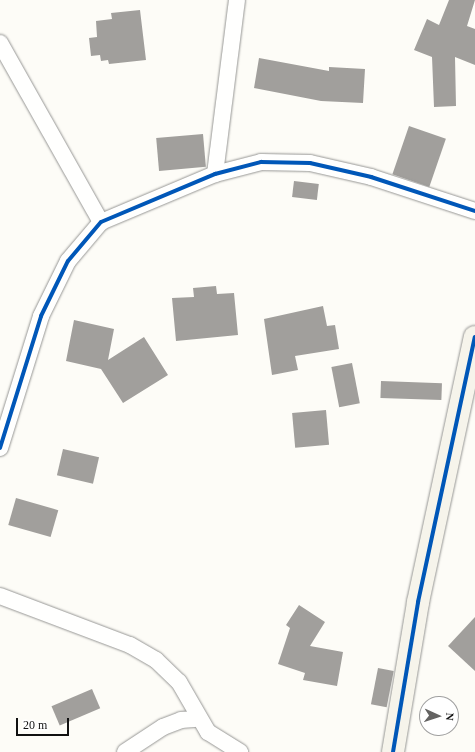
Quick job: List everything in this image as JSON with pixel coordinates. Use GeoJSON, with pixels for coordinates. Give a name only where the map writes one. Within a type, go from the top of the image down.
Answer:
{"type":"FeatureCollection","features":[{"type":"Feature","properties":{"kind":"street"},"geometry":{"type":"LineString","coordinates":[[215,174],[237,0]]}},
{"type":"Feature","properties":{"kind":"street"},"geometry":{"type":"LineString","coordinates":[[0,43],[101,222]]}},
{"type":"Feature","properties":{"kind":"street"},"geometry":{"type":"LineString","coordinates":[[0,448],[41,316],[68,261],[101,222],[215,174],[261,162],[310,163],[371,177],[475,211]]}},
{"type":"Feature","properties":{"kind":"street"},"geometry":{"type":"LineString","coordinates":[[393,752],[421,587],[475,337]]}},
{"type":"Feature","properties":{"kind":"street"},"geometry":{"type":"LineString","coordinates":[[0,596],[130,645],[156,660],[179,682],[197,719],[208,732],[240,752]]}},
{"type":"Feature","properties":{"kind":"street"},"geometry":{"type":"LineString","coordinates":[[125,752],[163,727],[181,720],[197,719]]}},
{"type":"Feature","properties":{"kind":"building"},"geometry":{"type":"Polygon","coordinates":[[[449,0],[475,0],[467,26],[475,29],[475,65],[455,57],[456,106],[434,107],[432,57],[414,50],[427,19],[439,25],[449,0]]]}},
{"type":"Feature","properties":{"kind":"building"},"geometry":{"type":"Polygon","coordinates":[[[140,10],[146,60],[109,64],[108,60],[101,61],[100,55],[91,56],[89,38],[97,37],[96,21],[112,19],[111,13],[140,10]]]}},
{"type":"Feature","properties":{"kind":"building"},"geometry":{"type":"Polygon","coordinates":[[[259,58],[329,71],[329,67],[365,69],[363,103],[321,101],[254,88],[259,58]]]}},
{"type":"Feature","properties":{"kind":"building"},"geometry":{"type":"Polygon","coordinates":[[[409,126],[446,139],[429,187],[392,174],[409,126]]]}},
{"type":"Feature","properties":{"kind":"building"},"geometry":{"type":"Polygon","coordinates":[[[203,134],[206,167],[159,171],[156,138],[203,134]]]}},
{"type":"Feature","properties":{"kind":"building"},"geometry":{"type":"Polygon","coordinates":[[[294,181],[319,184],[317,200],[292,197],[294,181]]]}},
{"type":"Feature","properties":{"kind":"building"},"geometry":{"type":"Polygon","coordinates":[[[216,286],[217,294],[234,293],[238,335],[176,341],[172,298],[194,297],[193,288],[216,286]]]}},
{"type":"Feature","properties":{"kind":"building"},"geometry":{"type":"Polygon","coordinates":[[[323,306],[327,326],[335,325],[339,349],[295,356],[298,370],[272,375],[264,319],[323,306]]]}},
{"type":"Feature","properties":{"kind":"building"},"geometry":{"type":"Polygon","coordinates":[[[74,320],[114,329],[108,360],[144,337],[168,375],[123,403],[101,369],[66,361],[74,320]]]}},
{"type":"Feature","properties":{"kind":"building"},"geometry":{"type":"Polygon","coordinates":[[[352,363],[360,403],[339,407],[331,367],[352,363]]]}},
{"type":"Feature","properties":{"kind":"building"},"geometry":{"type":"Polygon","coordinates":[[[381,381],[442,383],[441,400],[380,398],[381,381]]]}},
{"type":"Feature","properties":{"kind":"building"},"geometry":{"type":"Polygon","coordinates":[[[326,410],[329,445],[295,448],[292,413],[326,410]]]}},
{"type":"Feature","properties":{"kind":"building"},"geometry":{"type":"Polygon","coordinates":[[[63,449],[99,457],[93,484],[57,475],[63,449]]]}},
{"type":"Feature","properties":{"kind":"building"},"geometry":{"type":"Polygon","coordinates":[[[16,498],[58,510],[51,537],[8,525],[16,498]]]}},
{"type":"Feature","properties":{"kind":"building"},"geometry":{"type":"Polygon","coordinates":[[[299,605],[325,622],[310,646],[343,652],[337,686],[303,680],[305,673],[278,664],[290,628],[286,625],[299,605]]]}},
{"type":"Feature","properties":{"kind":"building"},"geometry":{"type":"Polygon","coordinates":[[[475,617],[475,671],[448,646],[475,617]]]}},
{"type":"Feature","properties":{"kind":"building"},"geometry":{"type":"Polygon","coordinates":[[[378,668],[394,671],[387,707],[371,704],[378,668]]]}},
{"type":"Feature","properties":{"kind":"building"},"geometry":{"type":"Polygon","coordinates":[[[92,689],[100,708],[60,726],[51,706],[92,689]]]}},
{"type":"Feature","properties":{"kind":"cycle path"},"geometry":{"type":"LineString","coordinates":[[0,448],[41,316],[68,261],[101,222],[215,174],[261,162],[310,163],[371,177],[475,211]]}},
{"type":"Feature","properties":{"kind":"cycle path"},"geometry":{"type":"LineString","coordinates":[[393,752],[418,602],[475,337]]}}]}
